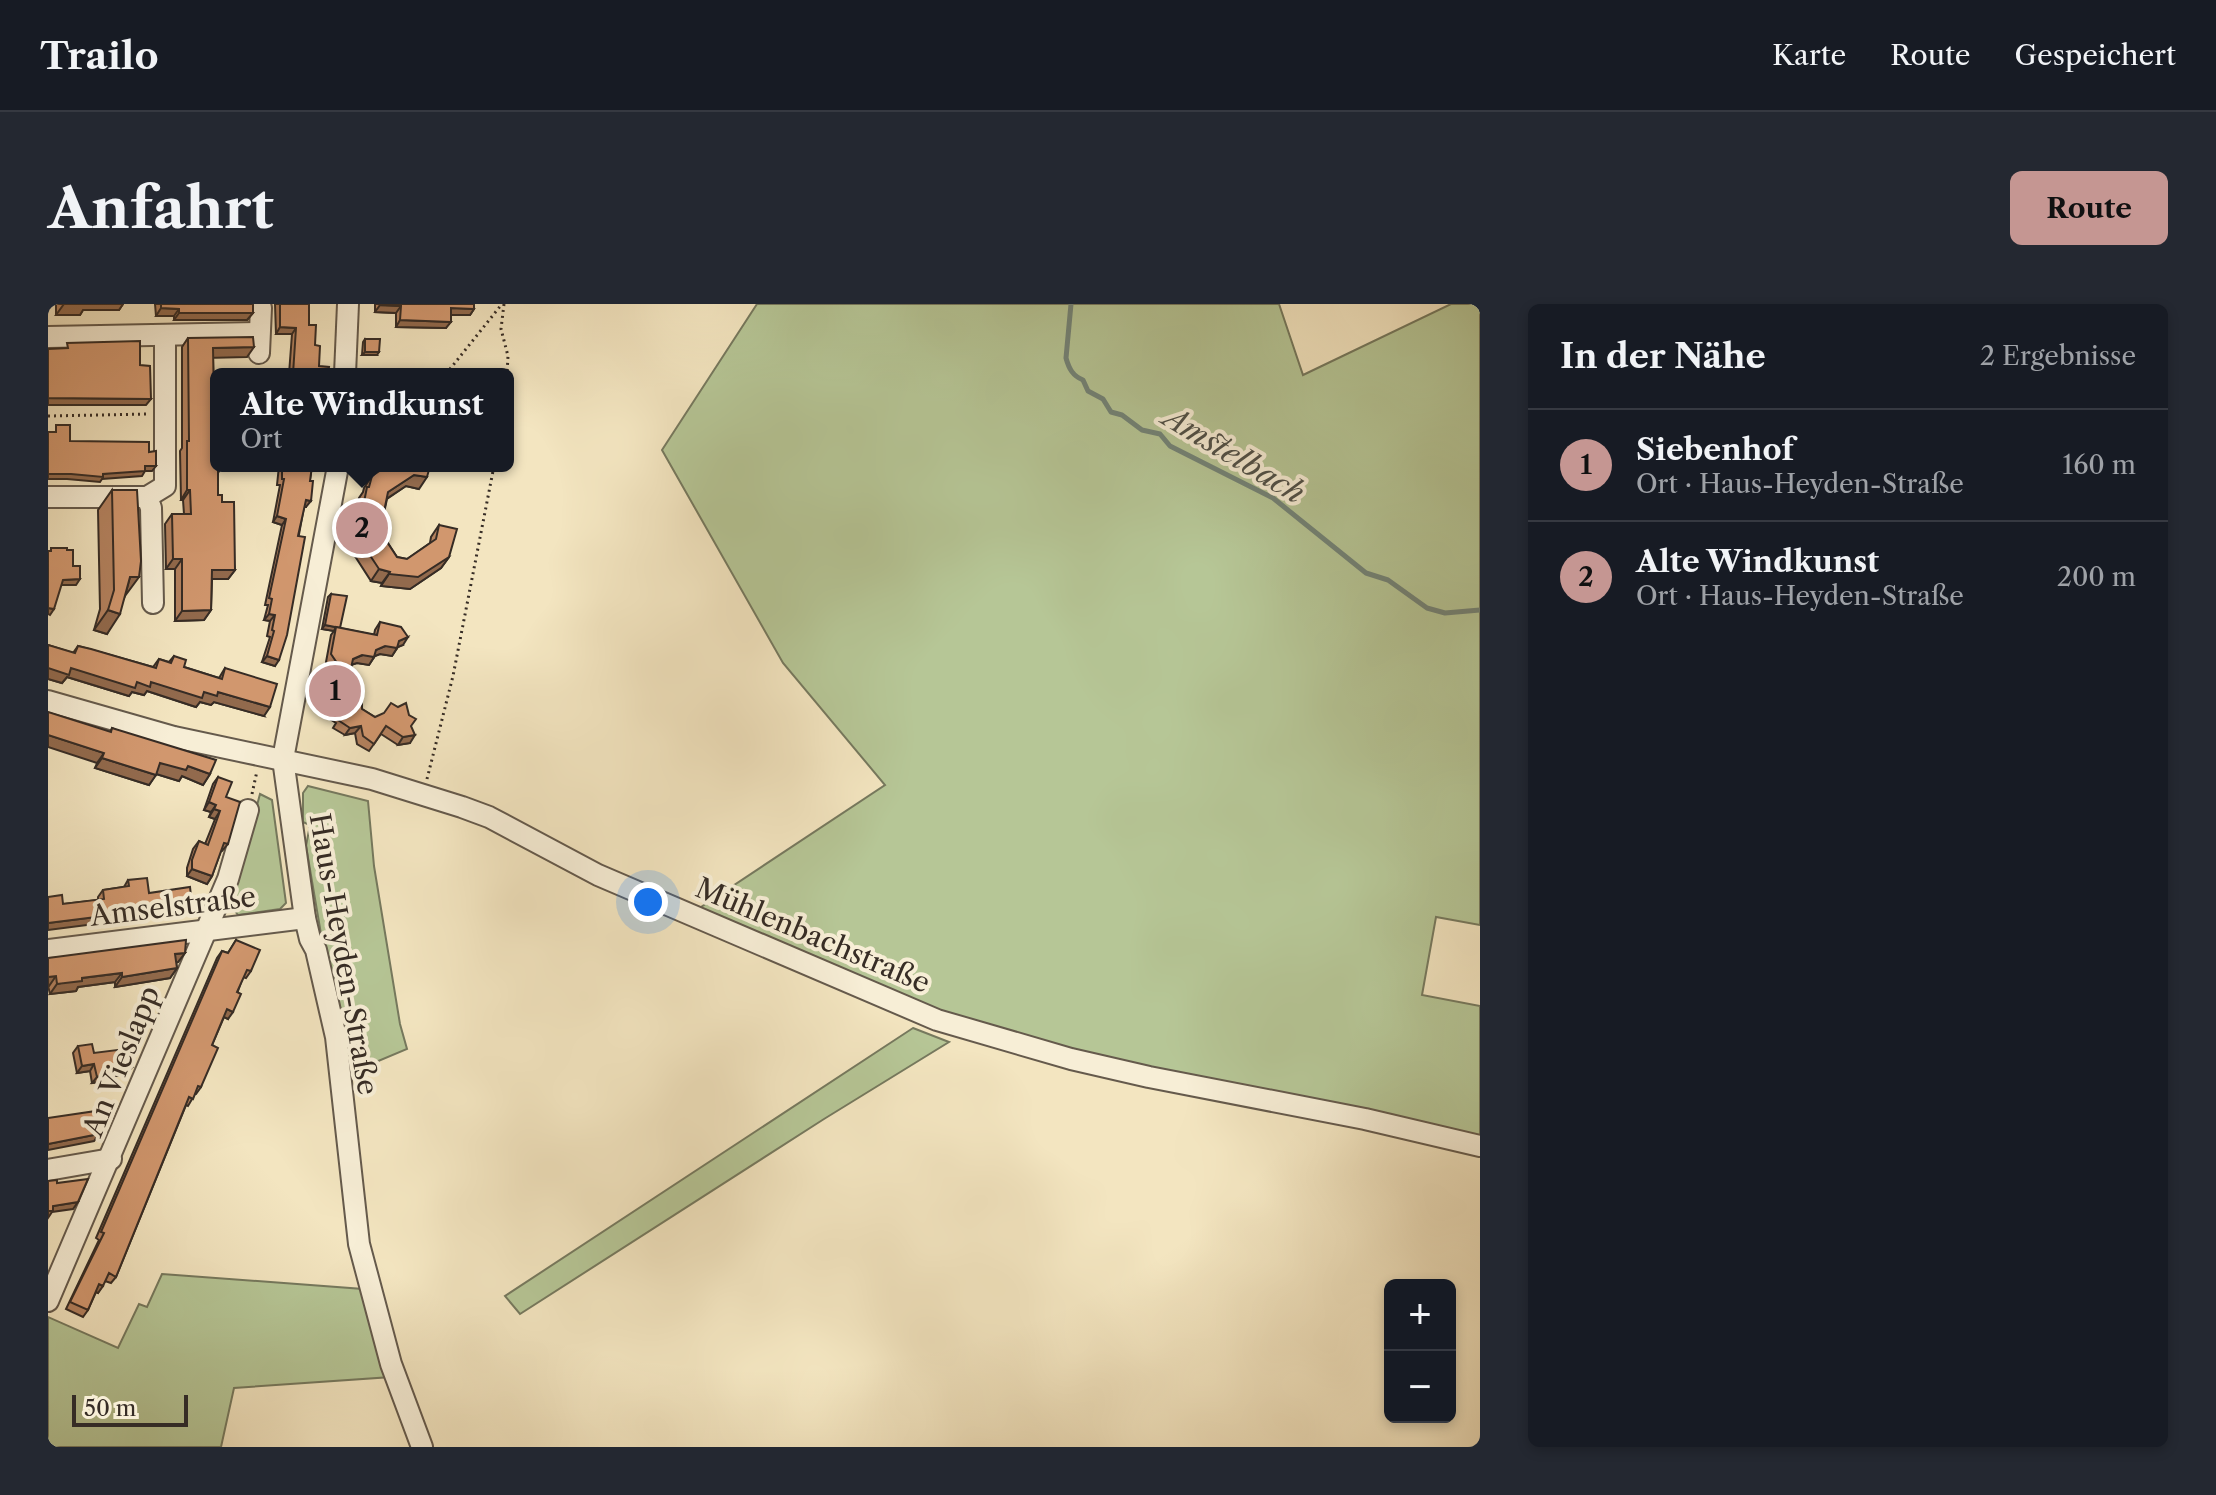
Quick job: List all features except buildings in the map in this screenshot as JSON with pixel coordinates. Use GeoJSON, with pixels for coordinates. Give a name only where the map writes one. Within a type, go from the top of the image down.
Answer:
{"type":"FeatureCollection","features":[{"type":"Feature","properties":{"kind":"street"},"geometry":{"type":"LineString","coordinates":[[345,368],[348,304]]}},
{"type":"Feature","properties":{"kind":"street"},"geometry":{"type":"LineString","coordinates":[[48,337],[165,336],[259,343],[261,308]]}},
{"type":"Feature","properties":{"kind":"street"},"geometry":{"type":"LineString","coordinates":[[48,497],[147,497],[165,486],[165,336]]}},
{"type":"Feature","properties":{"kind":"street","name":"Haus-Heyden-Straße"},"geometry":{"type":"LineString","coordinates":[[337,472],[283,759],[305,918],[316,950],[336,1037],[359,1244],[374,1310],[422,1447]]}},
{"type":"Feature","properties":{"kind":"street"},"geometry":{"type":"LineString","coordinates":[[147,497],[151,508],[153,603]]}},
{"type":"Feature","properties":{"kind":"street","name":"Mühlenbachstraße"},"geometry":{"type":"LineString","coordinates":[[48,701],[174,737],[372,779],[489,817],[598,875],[937,1020],[1071,1059],[1365,1119],[1480,1146]]}},
{"type":"Feature","properties":{"kind":"street","name":"An Vieslapp"},"geometry":{"type":"LineString","coordinates":[[48,1301],[228,879],[248,810]]}},
{"type":"Feature","properties":{"kind":"street","name":"Amselstraße"},"geometry":{"type":"LineString","coordinates":[[48,950],[305,918]]}},
{"type":"Feature","properties":{"kind":"street"},"geometry":{"type":"LineString","coordinates":[[48,1170],[111,1159]]}},
{"type":"Feature","properties":{"kind":"path"},"geometry":{"type":"LineString","coordinates":[[451,368],[503,304]]}},
{"type":"Feature","properties":{"kind":"path"},"geometry":{"type":"LineString","coordinates":[[503,304],[501,329],[508,356],[507,368]]}},
{"type":"Feature","properties":{"kind":"path"},"geometry":{"type":"LineString","coordinates":[[48,416],[165,414]]}},
{"type":"Feature","properties":{"kind":"path"},"geometry":{"type":"LineString","coordinates":[[426,784],[453,676],[493,472]]}},
{"type":"Feature","properties":{"kind":"path"},"geometry":{"type":"LineString","coordinates":[[248,810],[261,756]]}},
{"type":"Feature","properties":{"kind":"green space"},"geometry":{"type":"Polygon","coordinates":[[[757,304],[1279,304],[1303,375],[1451,304],[1480,304],[1480,925],[1436,917],[1422,995],[1480,1006],[1480,1141],[982,1029],[698,909],[885,785],[783,663],[662,450],[757,304]]]}},
{"type":"Feature","properties":{"kind":"green space"},"geometry":{"type":"Polygon","coordinates":[[[308,786],[368,801],[374,866],[400,1024],[407,1049],[345,1075],[306,846],[310,825],[303,822],[303,793],[308,786]]]}},
{"type":"Feature","properties":{"kind":"green space"},"geometry":{"type":"Polygon","coordinates":[[[260,794],[272,800],[286,903],[280,909],[238,915],[226,899],[241,866],[260,794]]]}},
{"type":"Feature","properties":{"kind":"green space"},"geometry":{"type":"Polygon","coordinates":[[[913,1028],[949,1042],[520,1314],[505,1296],[913,1028]]]}},
{"type":"Feature","properties":{"kind":"green space"},"geometry":{"type":"Polygon","coordinates":[[[162,1274],[363,1289],[391,1377],[234,1388],[221,1447],[48,1447],[48,1317],[118,1348],[139,1304],[147,1307],[162,1274]]]}},
{"type":"Feature","properties":{"kind":"waterway","name":"Amstelbach"},"geometry":{"type":"LineString","coordinates":[[1071,304],[1067,362],[1074,374],[1083,380],[1088,391],[1103,399],[1111,412],[1122,415],[1142,430],[1160,434],[1170,446],[1273,498],[1366,573],[1388,580],[1427,608],[1445,613],[1480,610]]}},
{"type":"Feature","properties":{"kind":"place","name":"Alte Windkunst"},"geometry":{"type":"Point","coordinates":[362,528]}},
{"type":"Feature","properties":{"kind":"place","name":"Siebenhof"},"geometry":{"type":"Point","coordinates":[335,691]}}]}
